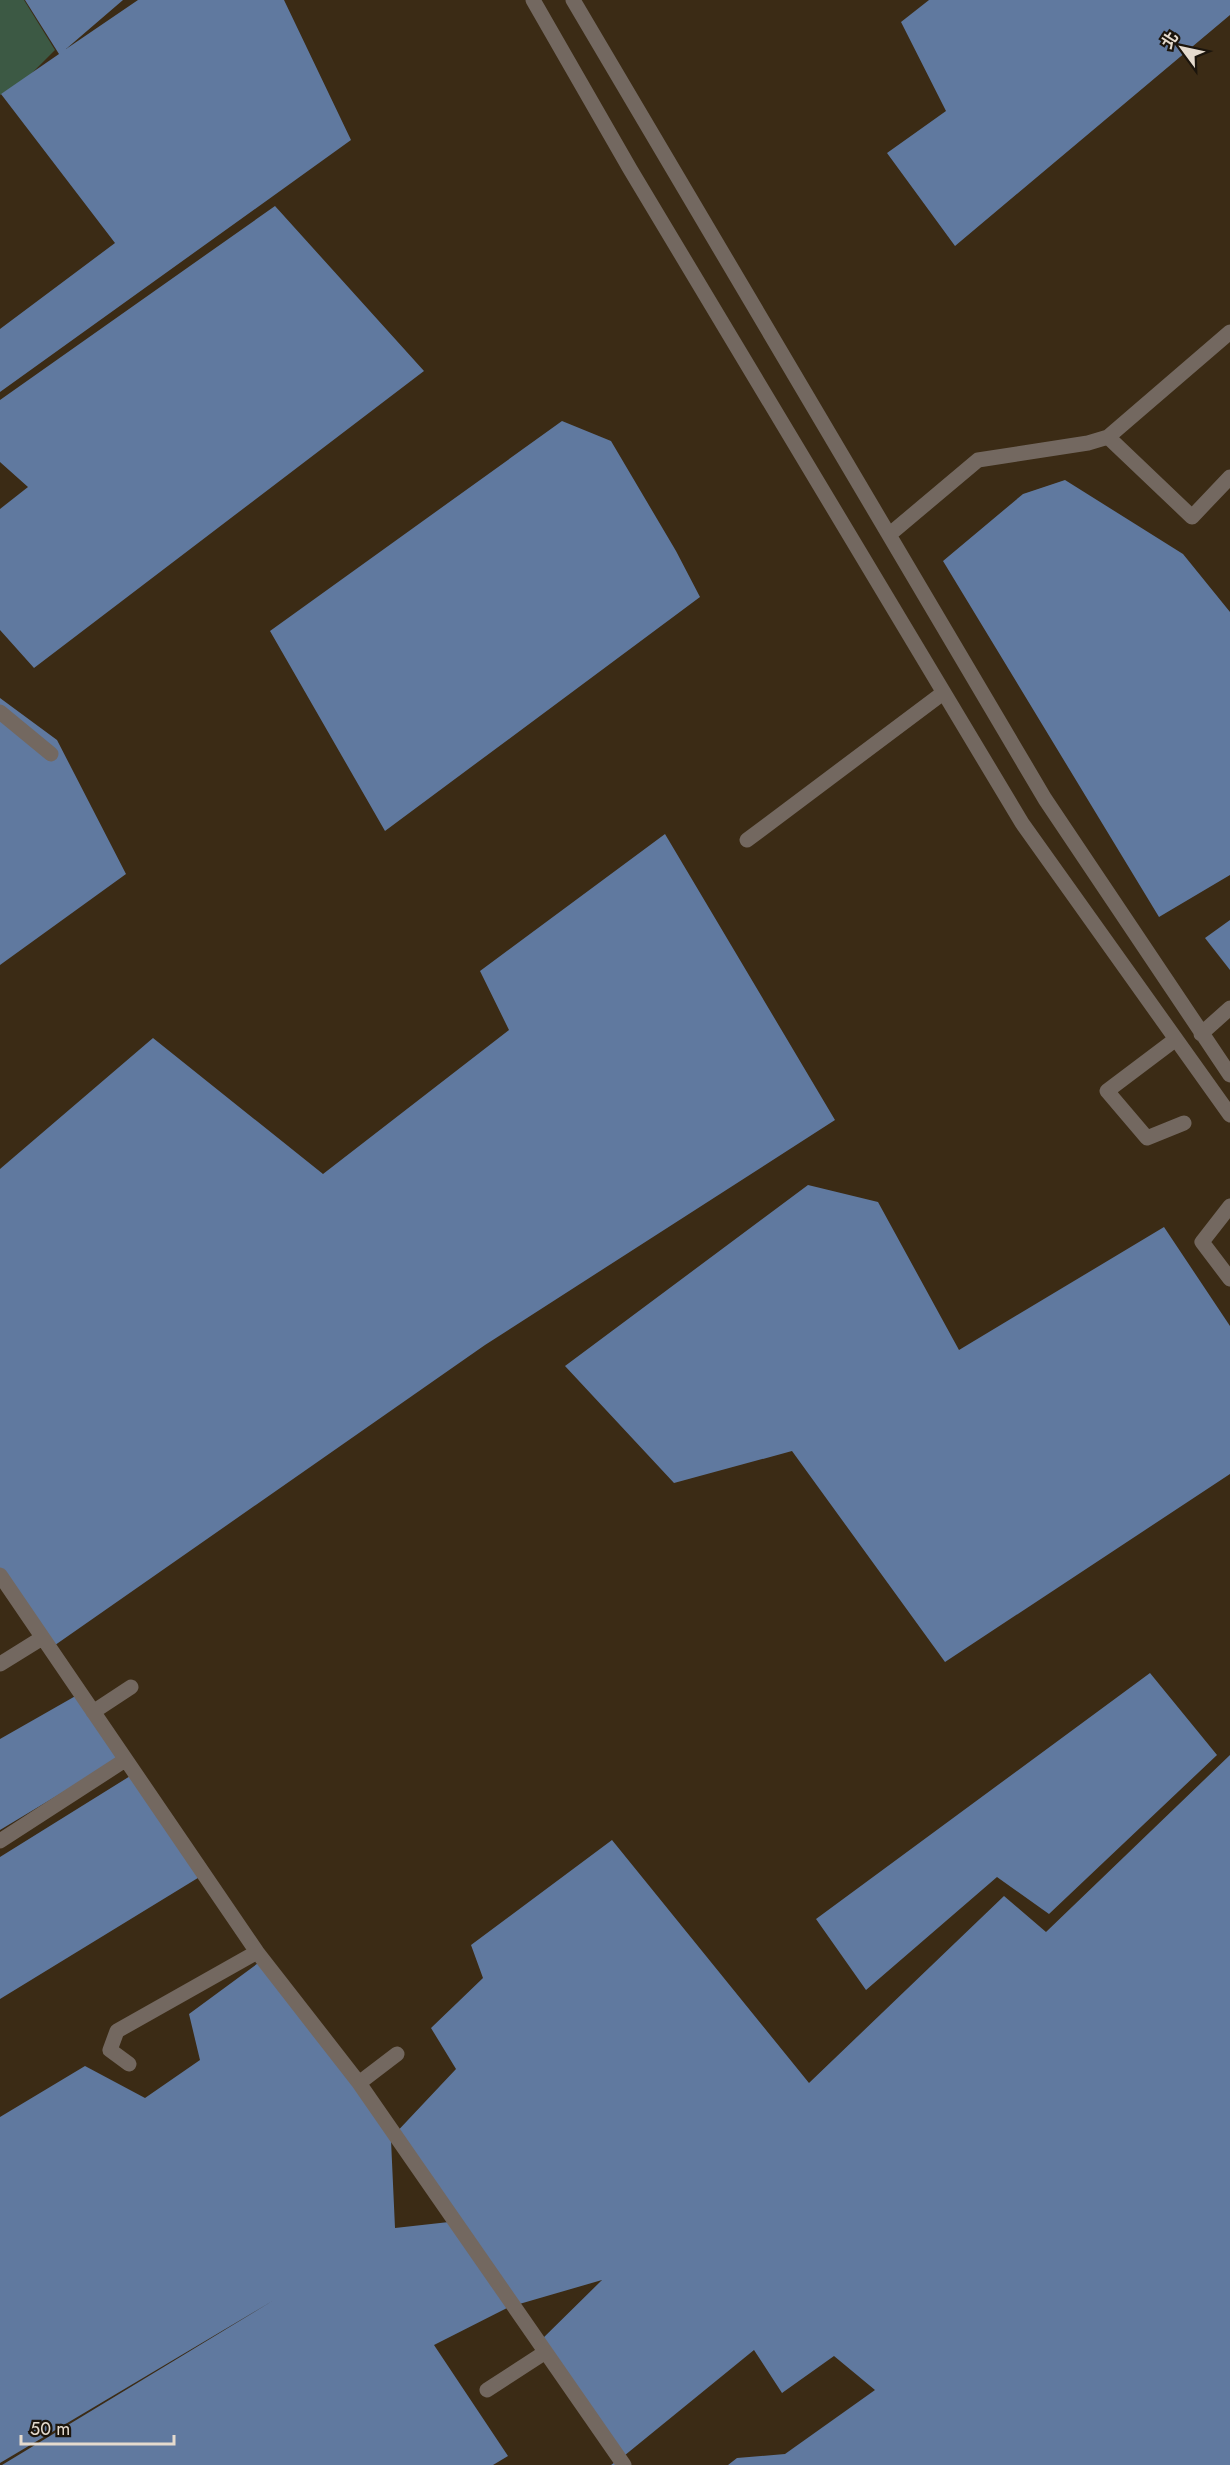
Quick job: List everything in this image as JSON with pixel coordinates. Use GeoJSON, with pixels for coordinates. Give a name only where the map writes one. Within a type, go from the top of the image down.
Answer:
{"type":"FeatureCollection","features":[{"type":"Feature","properties":{"kind":"street"},"geometry":{"type":"LineString","coordinates":[[533,0],[630,170],[1022,823],[1230,1115]]}},
{"type":"Feature","properties":{"kind":"street"},"geometry":{"type":"LineString","coordinates":[[573,0],[1045,799],[1230,1075]]}},
{"type":"Feature","properties":{"kind":"street"},"geometry":{"type":"LineString","coordinates":[[890,534],[978,460],[1088,443],[1108,437],[1230,332]]}},
{"type":"Feature","properties":{"kind":"street"},"geometry":{"type":"LineString","coordinates":[[1108,437],[1192,517],[1230,477]]}},
{"type":"Feature","properties":{"kind":"street"},"geometry":{"type":"LineString","coordinates":[[747,840],[944,693]]}},
{"type":"Feature","properties":{"kind":"street"},"geometry":{"type":"LineString","coordinates":[[0,712],[51,754]]}},
{"type":"Feature","properties":{"kind":"street"},"geometry":{"type":"LineString","coordinates":[[1201,1034],[1230,1008]]}},
{"type":"Feature","properties":{"kind":"street"},"geometry":{"type":"LineString","coordinates":[[1176,1039],[1107,1090],[1147,1138],[1184,1123]]}},
{"type":"Feature","properties":{"kind":"street"},"geometry":{"type":"LineString","coordinates":[[1230,1206],[1202,1242],[1230,1279]]}},
{"type":"Feature","properties":{"kind":"street"},"geometry":{"type":"LineString","coordinates":[[0,1575],[5,1593],[42,1638],[257,1952],[359,2084],[624,2465]]}},
{"type":"Feature","properties":{"kind":"street"},"geometry":{"type":"LineString","coordinates":[[0,1664],[42,1638]]}},
{"type":"Feature","properties":{"kind":"street"},"geometry":{"type":"LineString","coordinates":[[93,1712],[130,1687]]}},
{"type":"Feature","properties":{"kind":"street"},"geometry":{"type":"LineString","coordinates":[[0,1841],[125,1760]]}},
{"type":"Feature","properties":{"kind":"street"},"geometry":{"type":"LineString","coordinates":[[129,2064],[110,2050],[117,2031],[257,1952]]}},
{"type":"Feature","properties":{"kind":"street"},"geometry":{"type":"LineString","coordinates":[[359,2084],[397,2054]]}},
{"type":"Feature","properties":{"kind":"street"},"geometry":{"type":"LineString","coordinates":[[487,2390],[544,2353]]}},
{"type":"Feature","properties":{"kind":"green space"},"geometry":{"type":"Polygon","coordinates":[[[0,0],[24,0],[55,50],[27,78],[0,95],[0,0]]]}},
{"type":"Feature","properties":{"kind":"water"},"geometry":{"type":"Polygon","coordinates":[[[25,0],[123,0],[66,49],[138,0],[284,0],[351,140],[0,392],[0,329],[115,243],[1,94],[59,54],[25,0]]]}},
{"type":"Feature","properties":{"kind":"water"},"geometry":{"type":"Polygon","coordinates":[[[929,0],[1230,0],[1230,15],[955,246],[887,153],[946,111],[901,22],[929,0]]]}},
{"type":"Feature","properties":{"kind":"water"},"geometry":{"type":"Polygon","coordinates":[[[275,206],[424,371],[34,668],[0,630],[0,509],[28,487],[0,462],[0,400],[275,206]]]}},
{"type":"Feature","properties":{"kind":"water"},"geometry":{"type":"Polygon","coordinates":[[[562,421],[611,441],[676,551],[700,597],[385,831],[270,631],[562,421]]]}},
{"type":"Feature","properties":{"kind":"water"},"geometry":{"type":"Polygon","coordinates":[[[1065,480],[1183,554],[1230,612],[1230,875],[1159,917],[943,561],[1023,494],[1065,480]]]}},
{"type":"Feature","properties":{"kind":"water"},"geometry":{"type":"Polygon","coordinates":[[[0,698],[57,740],[126,874],[0,965],[0,698]]]}},
{"type":"Feature","properties":{"kind":"water"},"geometry":{"type":"Polygon","coordinates":[[[665,834],[835,1120],[485,1345],[48,1650],[0,1582],[0,1169],[153,1038],[323,1174],[509,1030],[480,971],[665,834]]]}},
{"type":"Feature","properties":{"kind":"water"},"geometry":{"type":"Polygon","coordinates":[[[1230,920],[1230,970],[1205,938],[1230,920]]]}},
{"type":"Feature","properties":{"kind":"water"},"geometry":{"type":"Polygon","coordinates":[[[808,1185],[878,1202],[959,1350],[1164,1227],[1230,1326],[1230,1474],[945,1662],[792,1451],[674,1483],[565,1366],[808,1185]]]}},
{"type":"Feature","properties":{"kind":"water"},"geometry":{"type":"Polygon","coordinates":[[[1150,1673],[1217,1755],[1049,1914],[997,1877],[866,1990],[816,1919],[1150,1673]]]}},
{"type":"Feature","properties":{"kind":"water"},"geometry":{"type":"Polygon","coordinates":[[[79,1694],[123,1756],[0,1830],[0,1739],[79,1694]]]}},
{"type":"Feature","properties":{"kind":"water"},"geometry":{"type":"Polygon","coordinates":[[[1230,1755],[1230,2465],[728,2465],[737,2458],[785,2454],[875,2390],[834,2356],[782,2393],[754,2350],[619,2460],[622,2465],[611,2465],[618,2460],[536,2345],[602,2280],[509,2307],[434,2345],[508,2456],[493,2465],[2,2465],[274,2300],[0,2463],[0,2117],[85,2066],[145,2098],[200,2060],[189,2014],[265,1958],[391,2138],[456,2069],[431,2028],[483,1978],[471,1945],[612,1840],[809,2083],[1004,1896],[1046,1932],[1230,1755]],[[391,2140],[395,2228],[449,2222],[391,2140]]]}},
{"type":"Feature","properties":{"kind":"water"},"geometry":{"type":"Polygon","coordinates":[[[135,1773],[206,1873],[0,1999],[0,1857],[135,1773]]]}}]}
